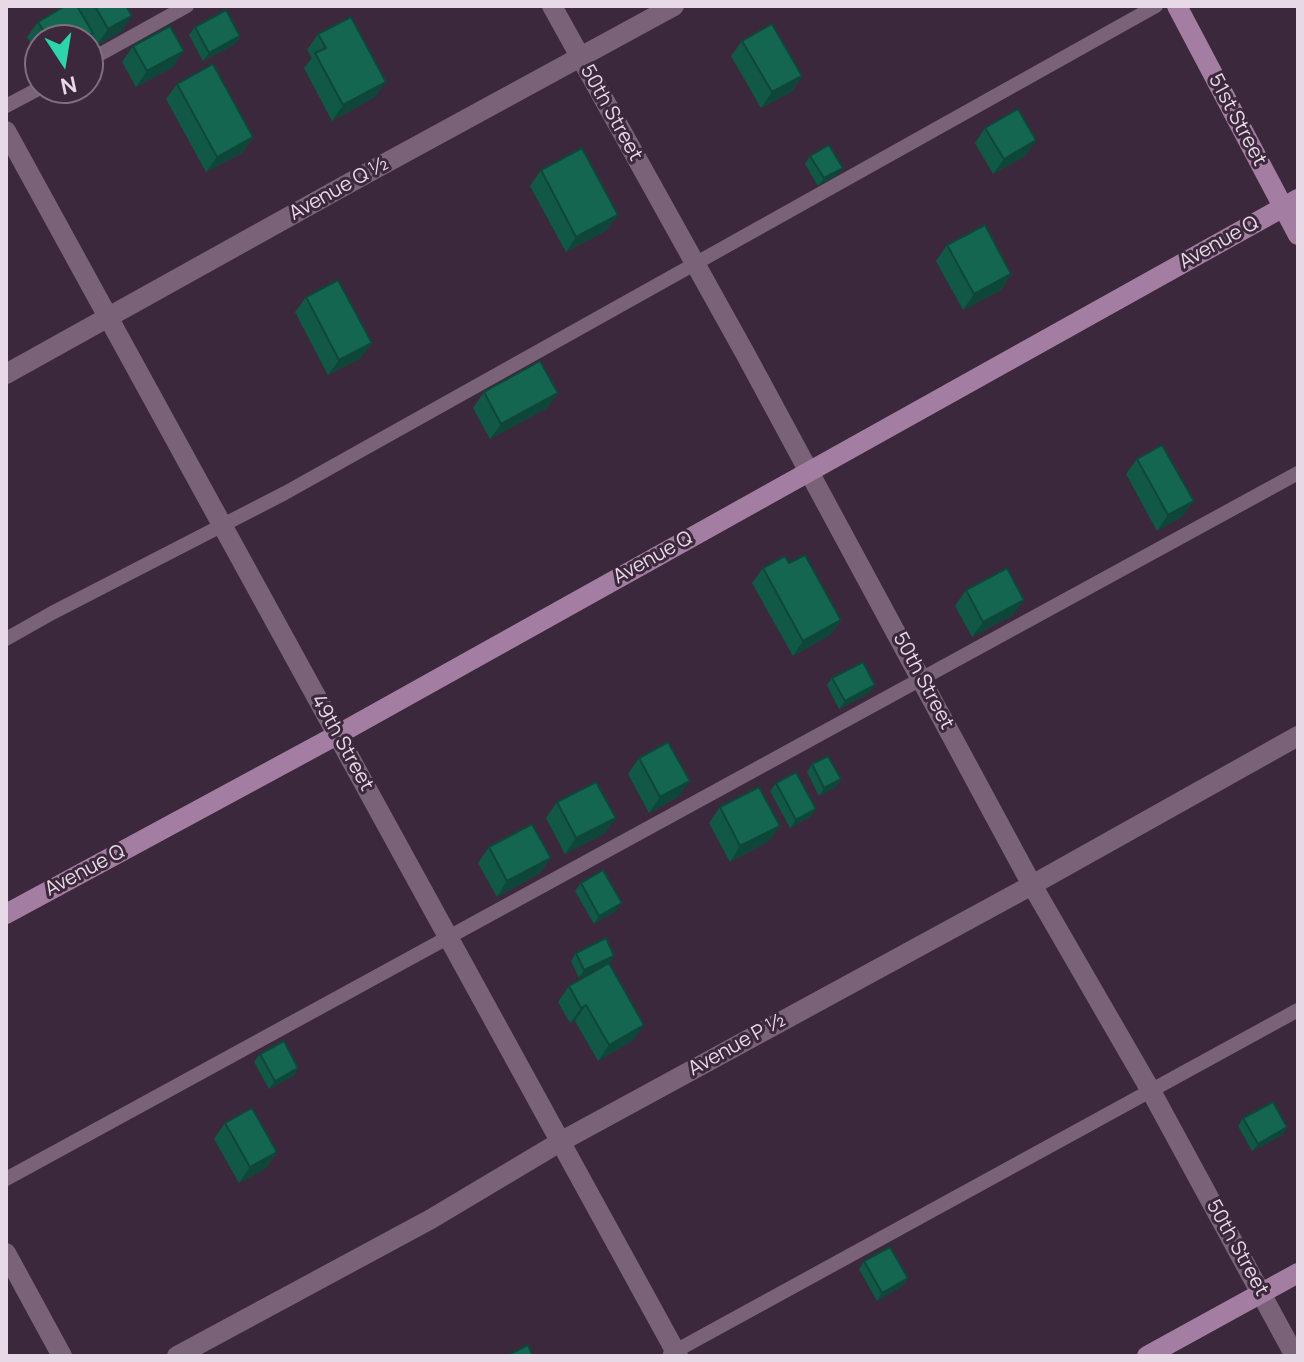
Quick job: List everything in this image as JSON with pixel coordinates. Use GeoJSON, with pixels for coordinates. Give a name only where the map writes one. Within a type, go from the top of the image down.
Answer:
{"type":"FeatureCollection","features":[{"type":"Feature","properties":{"kind":"street","name":"50th Street"},"geometry":{"type":"LineString","coordinates":[[552,6],[809,471],[1032,885],[1151,1091],[1295,1356]]}},
{"type":"Feature","properties":{"kind":"street","name":"Avenue Q ½"},"geometry":{"type":"LineString","coordinates":[[6,374],[674,6]]}},
{"type":"Feature","properties":{"kind":"street","name":"51st Street"},"geometry":{"type":"LineString","coordinates":[[1177,6],[1291,203],[1298,235]]}},
{"type":"Feature","properties":{"kind":"street","name":"49th Street"},"geometry":{"type":"LineString","coordinates":[[6,131],[449,937],[673,1354]]}},
{"type":"Feature","properties":{"kind":"street","name":"Avenue Q"},"geometry":{"type":"LineString","coordinates":[[6,914],[337,735],[1291,203]]}},
{"type":"Feature","properties":{"kind":"street","name":"Avenue P ½"},"geometry":{"type":"LineString","coordinates":[[177,1356],[431,1219],[560,1142],[1298,736]]}},
{"type":"Feature","properties":{"kind":"street"},"geometry":{"type":"LineString","coordinates":[[6,1253],[62,1356]]}},
{"type":"Feature","properties":{"kind":"street"},"geometry":{"type":"LineString","coordinates":[[1147,1356],[1298,1273]]}},
{"type":"Feature","properties":{"kind":"lane"},"geometry":{"type":"LineString","coordinates":[[104,52],[187,6]]}},
{"type":"Feature","properties":{"kind":"lane"},"geometry":{"type":"LineString","coordinates":[[6,639],[285,493],[1156,6]]}},
{"type":"Feature","properties":{"kind":"lane"},"geometry":{"type":"LineString","coordinates":[[6,106],[24,96]]}},
{"type":"Feature","properties":{"kind":"lane"},"geometry":{"type":"LineString","coordinates":[[6,1179],[1298,473]]}},
{"type":"Feature","properties":{"kind":"lane"},"geometry":{"type":"LineString","coordinates":[[673,1354],[1298,1010]]}},
{"type":"Feature","properties":{"kind":"building"},"geometry":{"type":"Polygon","coordinates":[[[65,6],[77,6],[88,24],[39,24],[65,6]]]}},
{"type":"Feature","properties":{"kind":"building"},"geometry":{"type":"Polygon","coordinates":[[[95,6],[126,6],[132,16],[108,29],[95,6]]]}},
{"type":"Feature","properties":{"kind":"building"},"geometry":{"type":"Polygon","coordinates":[[[226,10],[240,36],[209,53],[195,27],[226,10]]]}},
{"type":"Feature","properties":{"kind":"building"},"geometry":{"type":"Polygon","coordinates":[[[351,17],[386,82],[343,105],[315,53],[326,48],[318,34],[351,17]]]}},
{"type":"Feature","properties":{"kind":"building"},"geometry":{"type":"Polygon","coordinates":[[[772,24],[802,76],[772,92],[742,41],[772,24]]]}},
{"type":"Feature","properties":{"kind":"building"},"geometry":{"type":"Polygon","coordinates":[[[170,26],[184,51],[147,71],[133,46],[170,26]]]}},
{"type":"Feature","properties":{"kind":"building"},"geometry":{"type":"Polygon","coordinates":[[[213,64],[253,137],[217,157],[177,84],[213,64]]]}},
{"type":"Feature","properties":{"kind":"building"},"geometry":{"type":"Polygon","coordinates":[[[1018,109],[1036,140],[1004,159],[985,128],[1018,109]]]}},
{"type":"Feature","properties":{"kind":"building"},"geometry":{"type":"Polygon","coordinates":[[[829,145],[843,168],[824,178],[810,156],[829,145]]]}},
{"type":"Feature","properties":{"kind":"building"},"geometry":{"type":"Polygon","coordinates":[[[582,148],[618,215],[576,237],[541,170],[582,148]]]}},
{"type":"Feature","properties":{"kind":"building"},"geometry":{"type":"Polygon","coordinates":[[[985,225],[1011,274],[974,294],[947,245],[985,225]]]}},
{"type":"Feature","properties":{"kind":"building"},"geometry":{"type":"Polygon","coordinates":[[[338,280],[372,343],[339,360],[306,297],[338,280]]]}},
{"type":"Feature","properties":{"kind":"building"},"geometry":{"type":"Polygon","coordinates":[[[540,361],[558,393],[501,424],[484,392],[540,361]]]}},
{"type":"Feature","properties":{"kind":"building"},"geometry":{"type":"Polygon","coordinates":[[[1162,445],[1194,501],[1168,515],[1137,459],[1162,445]]]}},
{"type":"Feature","properties":{"kind":"building"},"geometry":{"type":"Polygon","coordinates":[[[805,555],[841,620],[803,641],[763,568],[785,556],[789,563],[805,555]]]}},
{"type":"Feature","properties":{"kind":"building"},"geometry":{"type":"Polygon","coordinates":[[[1007,568],[1024,600],[983,622],[966,590],[1007,568]]]}},
{"type":"Feature","properties":{"kind":"building"},"geometry":{"type":"Polygon","coordinates":[[[863,662],[875,685],[845,701],[832,678],[863,662]]]}},
{"type":"Feature","properties":{"kind":"building"},"geometry":{"type":"Polygon","coordinates":[[[668,742],[690,781],[660,797],[639,758],[668,742]]]}},
{"type":"Feature","properties":{"kind":"building"},"geometry":{"type":"Polygon","coordinates":[[[828,756],[841,779],[824,788],[812,764],[828,756]]]}},
{"type":"Feature","properties":{"kind":"building"},"geometry":{"type":"Polygon","coordinates":[[[796,772],[816,809],[796,820],[776,783],[796,772]]]}},
{"type":"Feature","properties":{"kind":"building"},"geometry":{"type":"Polygon","coordinates":[[[596,782],[616,818],[576,838],[557,802],[596,782]]]}},
{"type":"Feature","properties":{"kind":"building"},"geometry":{"type":"Polygon","coordinates":[[[759,787],[780,826],[740,846],[720,807],[759,787]]]}},
{"type":"Feature","properties":{"kind":"building"},"geometry":{"type":"Polygon","coordinates":[[[532,824],[551,858],[507,881],[489,847],[532,824]]]}},
{"type":"Feature","properties":{"kind":"building"},"geometry":{"type":"Polygon","coordinates":[[[603,870],[622,903],[599,916],[581,883],[603,870]]]}},
{"type":"Feature","properties":{"kind":"building"},"geometry":{"type":"Polygon","coordinates":[[[606,938],[614,956],[584,970],[576,953],[606,938]]]}},
{"type":"Feature","properties":{"kind":"building"},"geometry":{"type":"Polygon","coordinates":[[[609,963],[644,1025],[609,1045],[586,1005],[581,1008],[569,986],[609,963]]]}},
{"type":"Feature","properties":{"kind":"building"},"geometry":{"type":"Polygon","coordinates":[[[284,1041],[298,1068],[275,1081],[260,1054],[284,1041]]]}},
{"type":"Feature","properties":{"kind":"building"},"geometry":{"type":"Polygon","coordinates":[[[1273,1102],[1287,1127],[1258,1144],[1243,1118],[1273,1102]]]}},
{"type":"Feature","properties":{"kind":"building"},"geometry":{"type":"Polygon","coordinates":[[[252,1108],[277,1152],[250,1167],[225,1123],[252,1108]]]}},
{"type":"Feature","properties":{"kind":"building"},"geometry":{"type":"Polygon","coordinates":[[[890,1247],[908,1278],[882,1293],[864,1261],[890,1247]]]}},
{"type":"Feature","properties":{"kind":"building"},"geometry":{"type":"Polygon","coordinates":[[[528,1345],[533,1356],[506,1356],[528,1345]]]}}]}
